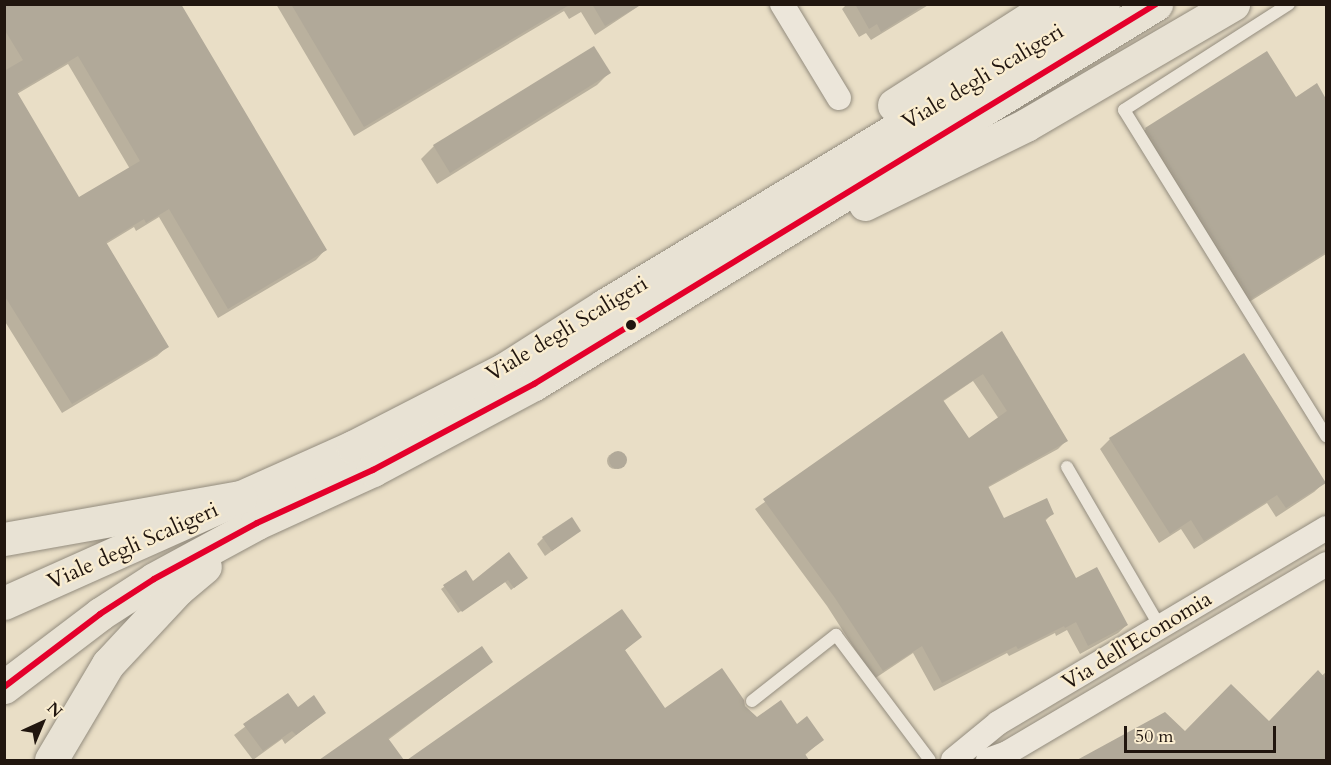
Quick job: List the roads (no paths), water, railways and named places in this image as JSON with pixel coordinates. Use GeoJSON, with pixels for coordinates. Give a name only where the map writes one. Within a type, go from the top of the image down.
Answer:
{"type":"FeatureCollection","features":[{"type":"Feature","properties":{"kind":"highway"},"geometry":{"type":"LineString","coordinates":[[604,305],[863,124],[1052,4]]}},
{"type":"Feature","properties":{"kind":"highway","name":"Viale degli Scaligeri"},"geometry":{"type":"LineString","coordinates":[[4,687],[100,614],[154,579],[248,510],[353,447],[503,370],[604,305],[1111,15],[1156,4]]}},
{"type":"Feature","properties":{"kind":"highway"},"geometry":{"type":"LineString","coordinates":[[680,294],[1026,125],[1233,4]]}},
{"type":"Feature","properties":{"kind":"highway","name":"Viale degli Scaligeri"},"geometry":{"type":"LineString","coordinates":[[4,603],[248,510],[373,470],[534,384],[680,294],[1111,15]]}},
{"type":"Feature","properties":{"kind":"highway"},"geometry":{"type":"LineString","coordinates":[[4,539],[248,510]]}},
{"type":"Feature","properties":{"kind":"highway"},"geometry":{"type":"LineString","coordinates":[[51,760],[108,664],[248,510]]}},
{"type":"Feature","properties":{"kind":"street"},"geometry":{"type":"LineString","coordinates":[[782,4],[839,98]]}},
{"type":"Feature","properties":{"kind":"street","name":"Via dell'Economia"},"geometry":{"type":"LineString","coordinates":[[953,760],[998,723],[1326,528]]}},
{"type":"Feature","properties":{"kind":"street","name":"Via dell'Economia"},"geometry":{"type":"LineString","coordinates":[[988,760],[1007,753],[1326,564]]}},
{"type":"Feature","properties":{"kind":"lane"},"geometry":{"type":"LineString","coordinates":[[1289,4],[1124,110],[1285,358],[1326,436]]}},
{"type":"Feature","properties":{"kind":"lane"},"geometry":{"type":"LineString","coordinates":[[1067,467],[1160,627]]}},
{"type":"Feature","properties":{"kind":"lane"},"geometry":{"type":"LineString","coordinates":[[752,701],[836,635],[930,760]]}}]}
